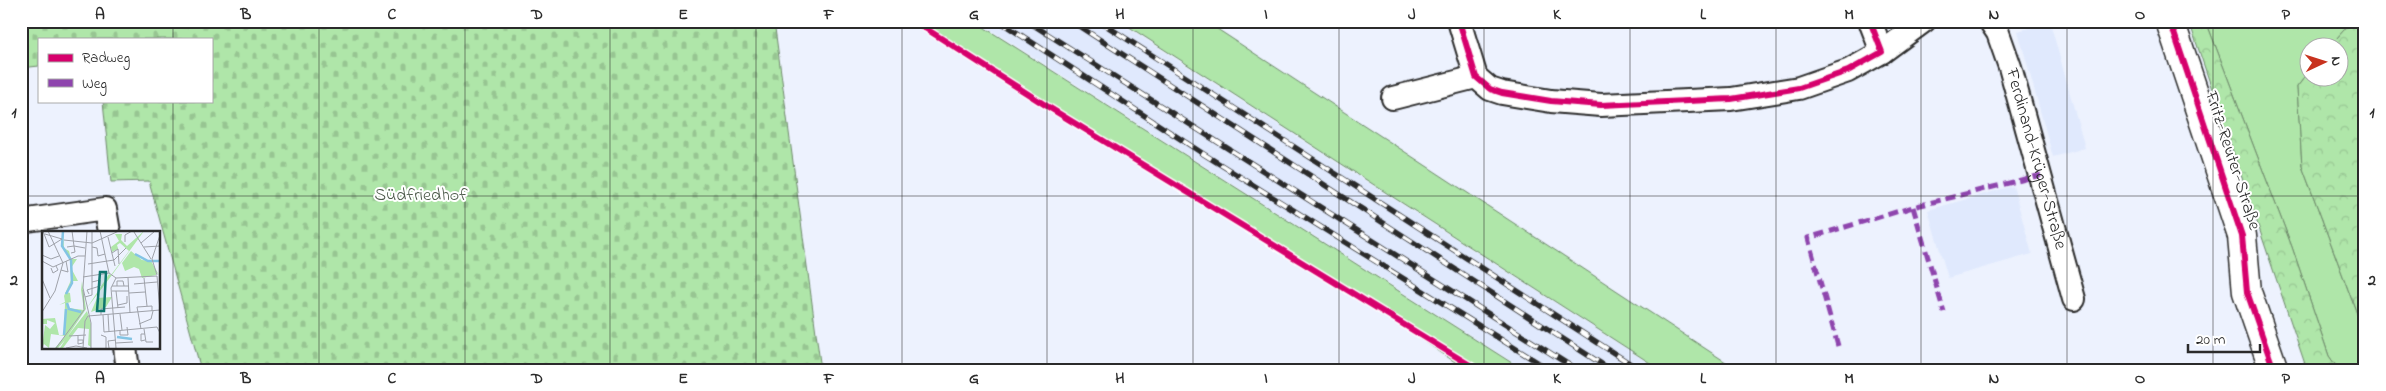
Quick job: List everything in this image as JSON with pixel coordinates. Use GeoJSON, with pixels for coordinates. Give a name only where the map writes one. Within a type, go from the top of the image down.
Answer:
{"type":"FeatureCollection","features":[{"type":"Feature","properties":{"kind":"street"},"geometry":{"type":"LineString","coordinates":[[1459,21],[1476,77],[1490,89],[1502,93],[1551,101],[1601,105],[1731,100],[1799,88],[1848,71],[1882,52],[1924,21]]}},
{"type":"Feature","properties":{"kind":"street"},"geometry":{"type":"LineString","coordinates":[[1870,21],[1882,52]]}},
{"type":"Feature","properties":{"kind":"street","name":"Ferdinand-Krüger-Straße"},"geometry":{"type":"LineString","coordinates":[[1990,21],[1998,33],[2010,66],[2074,299]]}},
{"type":"Feature","properties":{"kind":"street","name":"Fritz-Reuter-Straße"},"geometry":{"type":"LineString","coordinates":[[2170,21],[2242,236],[2247,292],[2274,370]]}},
{"type":"Feature","properties":{"kind":"street"},"geometry":{"type":"LineString","coordinates":[[1393,98],[1476,77]]}},
{"type":"Feature","properties":{"kind":"street"},"geometry":{"type":"LineString","coordinates":[[21,221],[105,209],[109,231]]}},
{"type":"Feature","properties":{"kind":"street"},"geometry":{"type":"LineString","coordinates":[[125,348],[128,370]]}},
{"type":"Feature","properties":{"kind":"shaded area"},"geometry":{"type":"Polygon","coordinates":[[[977,21],[1117,21],[1659,370],[1525,370],[977,21]]]}},
{"type":"Feature","properties":{"kind":"shaded area"},"geometry":{"type":"Polygon","coordinates":[[[2050,22],[2085,148],[2053,157],[2018,31],[2050,22]]]}},
{"type":"Feature","properties":{"kind":"shaded area"},"geometry":{"type":"Polygon","coordinates":[[[2013,186],[2032,254],[1948,278],[1928,210],[2013,186]]]}},
{"type":"Feature","properties":{"kind":"green space","name":"Südfriedhof"},"geometry":{"type":"Polygon","coordinates":[[[21,21],[774,21],[821,370],[201,370],[149,181],[111,182],[103,102],[212,102],[212,38],[38,38],[38,66],[21,68],[21,21]]]}},
{"type":"Feature","properties":{"kind":"green space"},"geometry":{"type":"Polygon","coordinates":[[[910,21],[974,21],[1523,370],[1467,370],[1368,304],[910,21]]]}},
{"type":"Feature","properties":{"kind":"green space"},"geometry":{"type":"Polygon","coordinates":[[[1120,21],[1205,21],[1738,370],[1661,370],[1120,21]]]}},
{"type":"Feature","properties":{"kind":"green space"},"geometry":{"type":"Polygon","coordinates":[[[2189,21],[2206,21],[2292,247],[2329,356],[2339,370],[2307,370],[2189,21]]]}},
{"type":"Feature","properties":{"kind":"green space"},"geometry":{"type":"Polygon","coordinates":[[[2206,21],[2352,21],[2337,38],[2298,38],[2297,87],[2302,166],[2365,335],[2365,370],[2339,370],[2329,356],[2292,247],[2206,21]]]}},
{"type":"Feature","properties":{"kind":"green space"},"geometry":{"type":"Polygon","coordinates":[[[2352,21],[2365,21],[2365,335],[2302,166],[2297,87],[2348,88],[2348,38],[2337,38],[2352,21]]]}},
{"type":"Feature","properties":{"kind":"railway"},"geometry":{"type":"LineString","coordinates":[[999,21],[1202,153],[1550,370]]}},
{"type":"Feature","properties":{"kind":"railway"},"geometry":{"type":"LineString","coordinates":[[1027,21],[1577,370]]}},
{"type":"Feature","properties":{"kind":"railway"},"geometry":{"type":"LineString","coordinates":[[1071,21],[1611,370]]}},
{"type":"Feature","properties":{"kind":"railway"},"geometry":{"type":"LineString","coordinates":[[1099,21],[1640,370]]}},
{"type":"Feature","properties":{"kind":"marked path"},"geometry":{"type":"LineString","coordinates":[[1838,346],[1808,238],[1913,207],[2041,175]]}},
{"type":"Feature","properties":{"kind":"marked path"},"geometry":{"type":"LineString","coordinates":[[1913,207],[1944,312]]}},
{"type":"Feature","properties":{"kind":"cycle path"},"geometry":{"type":"LineString","coordinates":[[914,21],[1050,108],[1478,370]]}},
{"type":"Feature","properties":{"kind":"cycle path"},"geometry":{"type":"LineString","coordinates":[[1459,21],[1476,77],[1490,89],[1502,93],[1551,101],[1601,105],[1731,99],[1799,88],[1848,71],[1882,52],[1870,21]]}},
{"type":"Feature","properties":{"kind":"cycle path"},"geometry":{"type":"LineString","coordinates":[[2170,21],[2242,236],[2247,292],[2274,370]]}}]}
